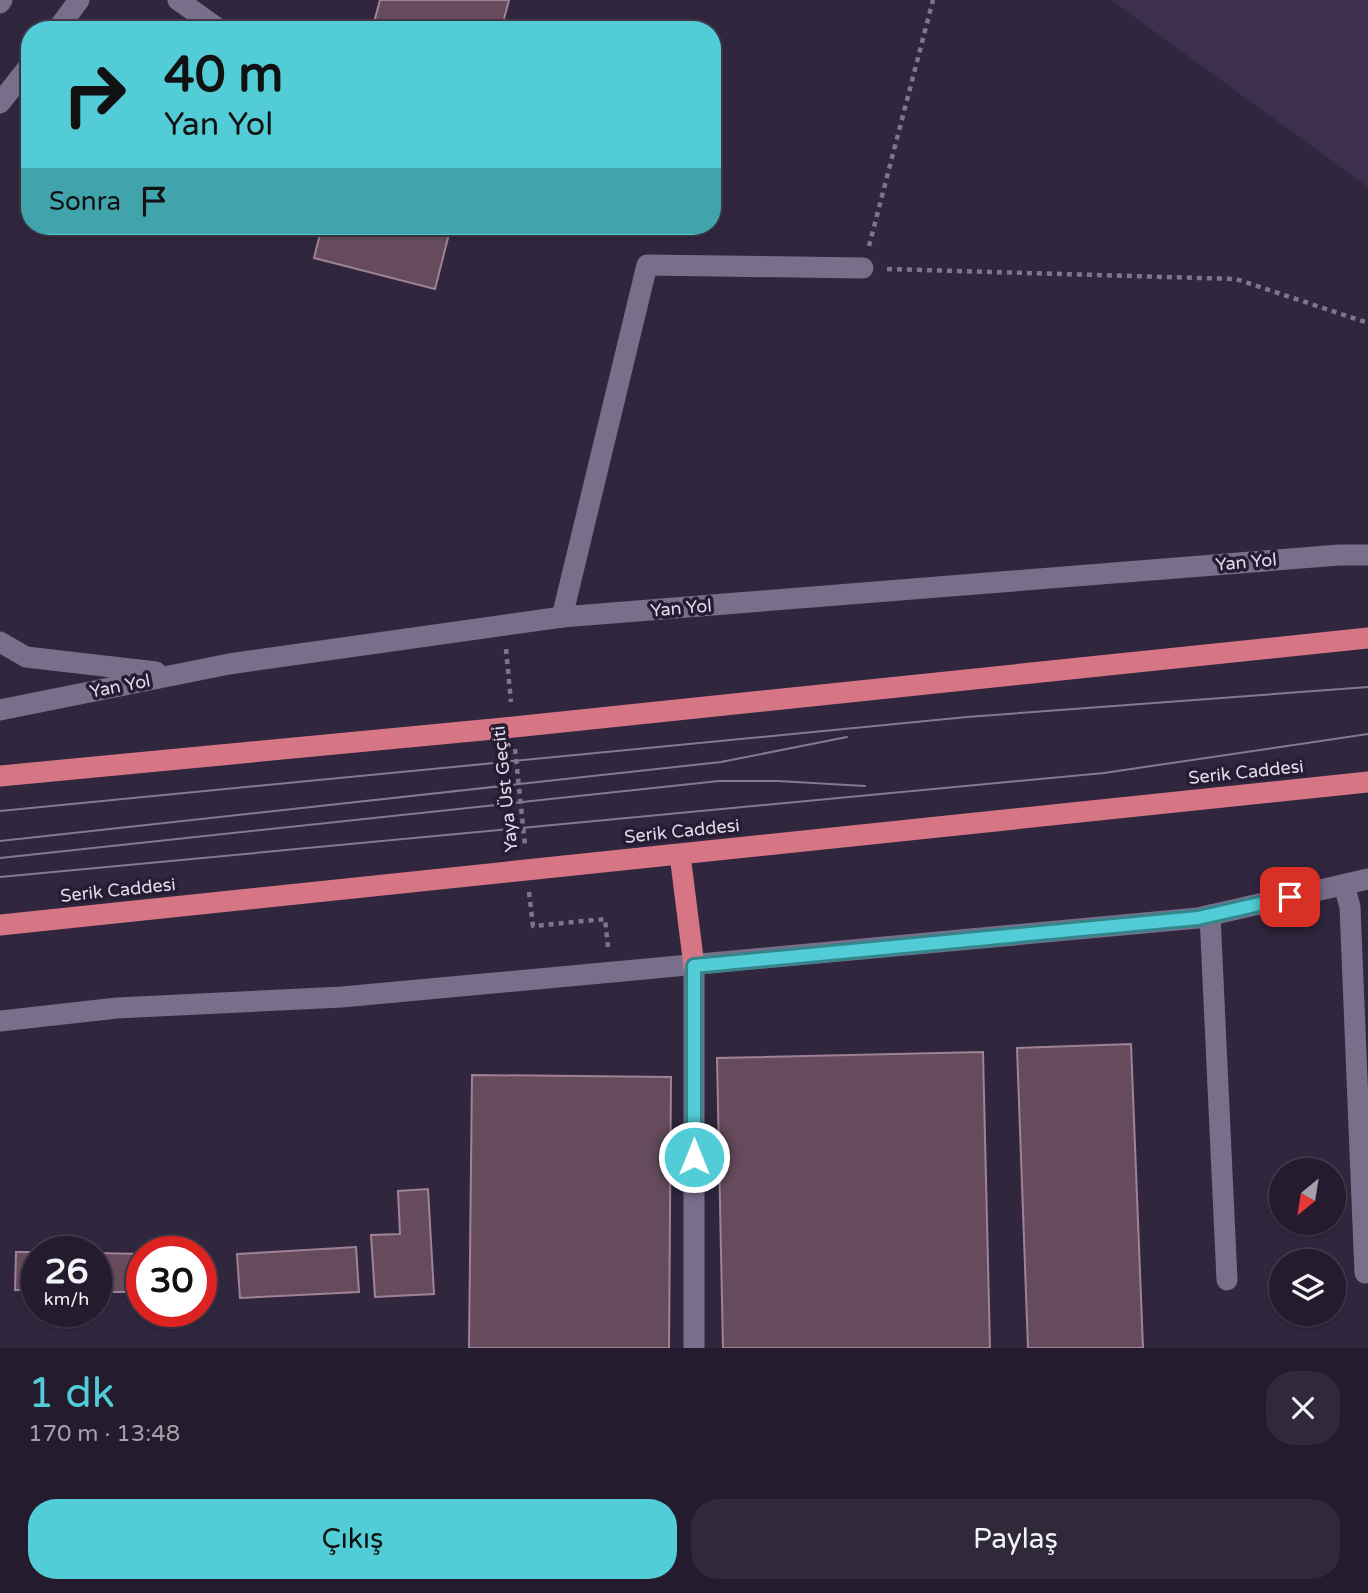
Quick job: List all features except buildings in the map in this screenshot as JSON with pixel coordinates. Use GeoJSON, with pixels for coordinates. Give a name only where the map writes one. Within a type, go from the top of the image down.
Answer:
{"type":"FeatureCollection","features":[{"type":"Feature","properties":{"kind":"highway"},"geometry":{"type":"LineString","coordinates":[[0,776],[490,730],[1368,638]]}},
{"type":"Feature","properties":{"kind":"highway","name":"Serik Caddesi"},"geometry":{"type":"LineString","coordinates":[[0,925],[1368,782]]}},
{"type":"Feature","properties":{"kind":"highway"},"geometry":{"type":"LineString","coordinates":[[680,855],[694,966]]}},
{"type":"Feature","properties":{"kind":"street"},"geometry":{"type":"LineString","coordinates":[[64,21],[79,0]]}},
{"type":"Feature","properties":{"kind":"street"},"geometry":{"type":"LineString","coordinates":[[178,0],[207,21]]}},
{"type":"Feature","properties":{"kind":"street"},"geometry":{"type":"LineString","coordinates":[[0,103],[21,76]]}},
{"type":"Feature","properties":{"kind":"street"},"geometry":{"type":"LineString","coordinates":[[562,617],[648,265],[863,268]]}},
{"type":"Feature","properties":{"kind":"street","name":"Yan Yol"},"geometry":{"type":"LineString","coordinates":[[0,710],[229,664],[562,617],[1311,557],[1368,555]]}},
{"type":"Feature","properties":{"kind":"street"},"geometry":{"type":"LineString","coordinates":[[0,642],[26,657]]}},
{"type":"Feature","properties":{"kind":"street"},"geometry":{"type":"LineString","coordinates":[[0,659],[26,657],[175,675]]}},
{"type":"Feature","properties":{"kind":"street"},"geometry":{"type":"LineString","coordinates":[[0,1021],[117,1008],[342,997],[694,966],[1210,915],[1368,879]]}},
{"type":"Feature","properties":{"kind":"street"},"geometry":{"type":"LineString","coordinates":[[1344,884],[1350,907],[1365,1273]]}},
{"type":"Feature","properties":{"kind":"street"},"geometry":{"type":"LineString","coordinates":[[1210,915],[1227,1280]]}},
{"type":"Feature","properties":{"kind":"street"},"geometry":{"type":"LineString","coordinates":[[694,966],[694,1348]]}},
{"type":"Feature","properties":{"kind":"path"},"geometry":{"type":"LineString","coordinates":[[933,0],[863,268],[1236,279],[1368,323]]}},
{"type":"Feature","properties":{"kind":"path","name":"Yaya Üst Geçiti"},"geometry":{"type":"LineString","coordinates":[[505,649],[511,704]]}},
{"type":"Feature","properties":{"kind":"path","name":"Yaya Üst Geçiti"},"geometry":{"type":"LineString","coordinates":[[515,746],[526,856]]}},
{"type":"Feature","properties":{"kind":"path"},"geometry":{"type":"LineString","coordinates":[[528,884],[533,926],[605,919]]}},
{"type":"Feature","properties":{"kind":"shaded area"},"geometry":{"type":"Polygon","coordinates":[[[1111,0],[1368,0],[1368,187],[1111,0]]]}},
{"type":"Feature","properties":{"kind":"tram line"},"geometry":{"type":"LineString","coordinates":[[0,811],[967,717],[1368,687]]}},
{"type":"Feature","properties":{"kind":"tram line"},"geometry":{"type":"LineString","coordinates":[[0,877],[1104,773],[1368,734]]}},
{"type":"Feature","properties":{"kind":"tram line"},"geometry":{"type":"LineString","coordinates":[[0,841],[721,762],[847,737]]}},
{"type":"Feature","properties":{"kind":"tram line"},"geometry":{"type":"LineString","coordinates":[[0,858],[719,781],[865,786]]}},
{"type":"Feature","properties":{"kind":"route"},"geometry":{"type":"LineString","coordinates":[[694,1157],[694,966],[1198,918],[1290,897]]}}]}
